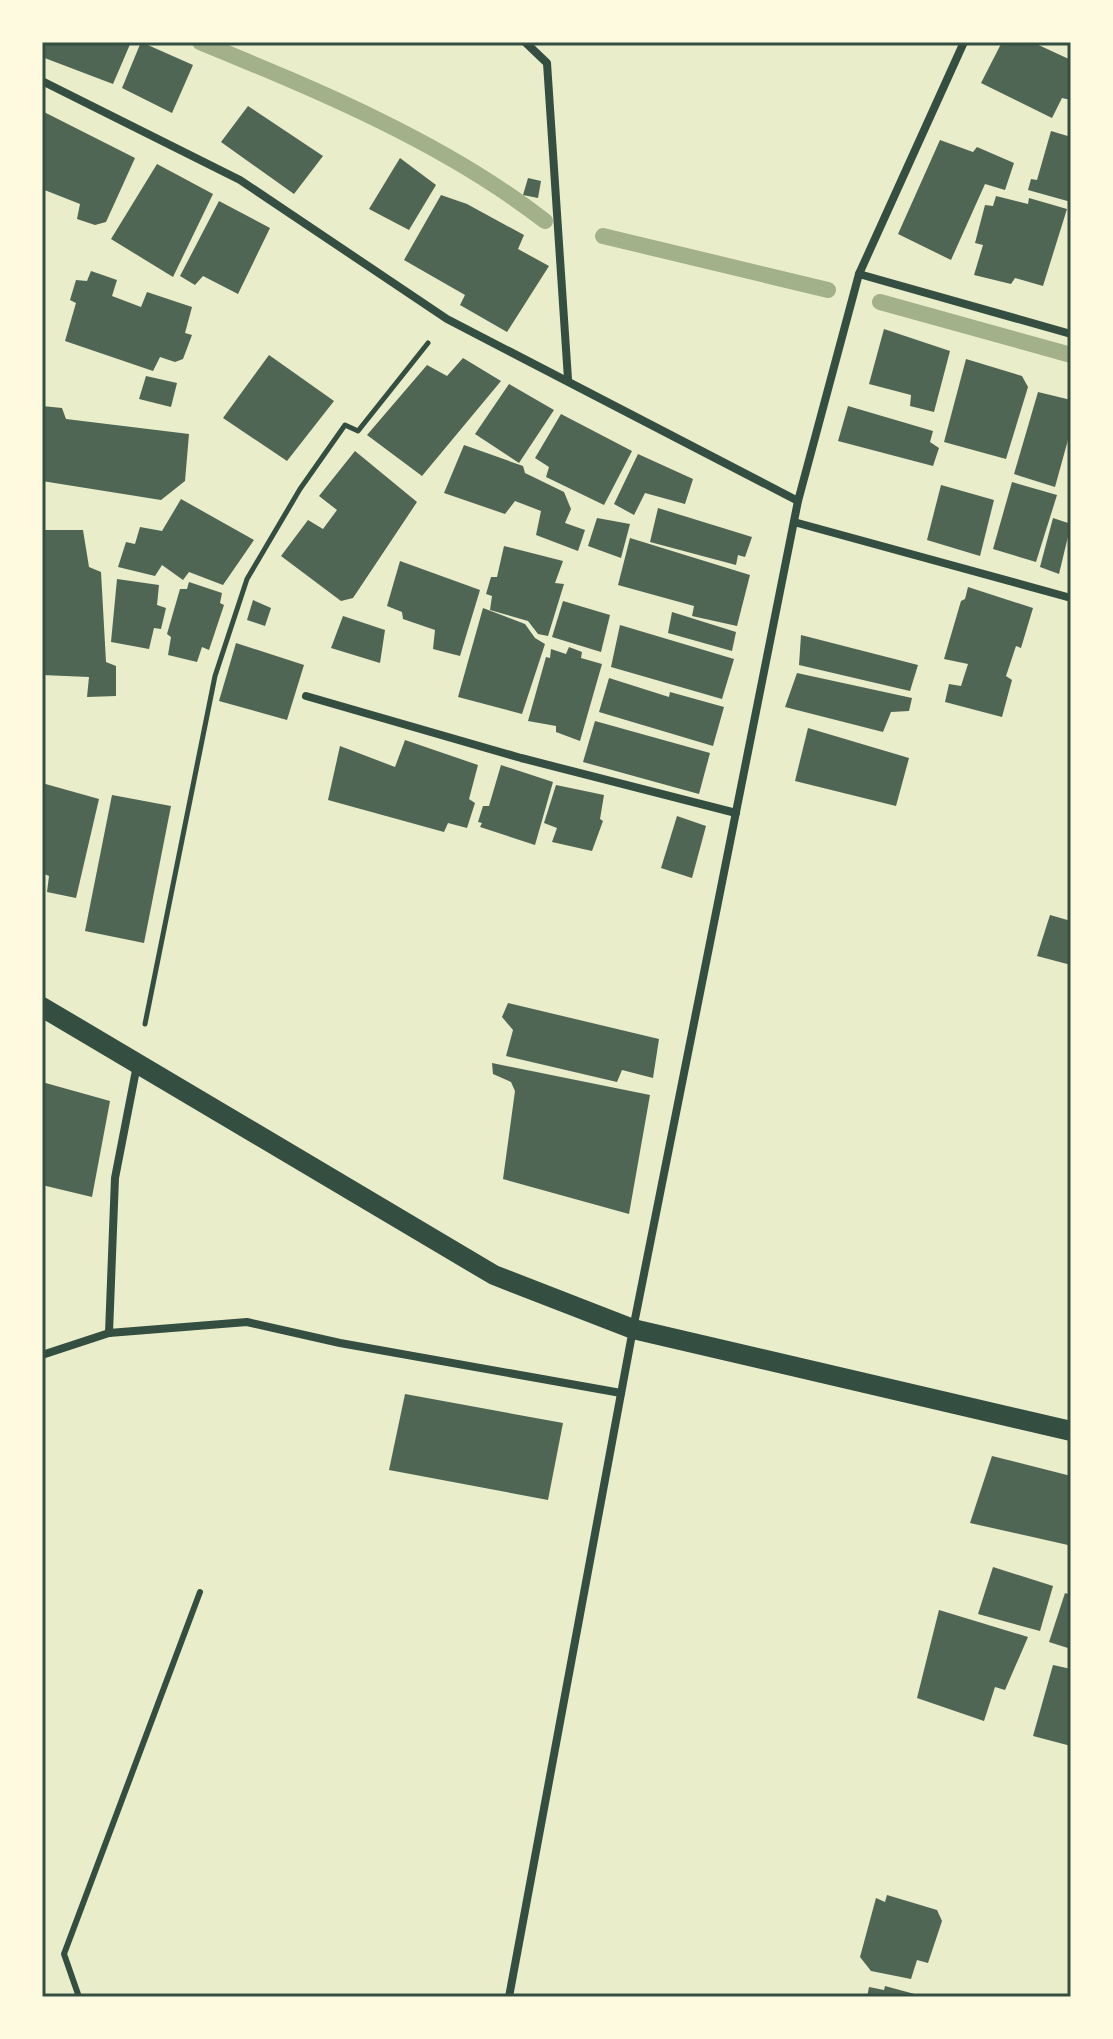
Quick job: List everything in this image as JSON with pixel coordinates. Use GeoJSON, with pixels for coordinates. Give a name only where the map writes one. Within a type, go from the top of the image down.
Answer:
{"type":"FeatureCollection","features":[{"type":"Feature","properties":{"kind":"main road"},"geometry":{"type":"LineString","coordinates":[[42,1007],[494,1275],[633,1329],[1071,1431]]}},
{"type":"Feature","properties":{"kind":"street"},"geometry":{"type":"LineString","coordinates":[[525,42],[547,63],[568,379]]}},
{"type":"Feature","properties":{"kind":"street"},"geometry":{"type":"LineString","coordinates":[[509,1997],[633,1329],[798,501],[859,274],[964,42]]}},
{"type":"Feature","properties":{"kind":"street"},"geometry":{"type":"LineString","coordinates":[[42,81],[240,180],[447,319],[568,379],[798,501]]}},
{"type":"Feature","properties":{"kind":"street"},"geometry":{"type":"LineString","coordinates":[[859,274],[1071,334]]}},
{"type":"Feature","properties":{"kind":"street"},"geometry":{"type":"LineString","coordinates":[[794,522],[1071,598]]}},
{"type":"Feature","properties":{"kind":"street"},"geometry":{"type":"LineString","coordinates":[[306,696],[521,758],[736,813]]}},
{"type":"Feature","properties":{"kind":"street"},"geometry":{"type":"LineString","coordinates":[[109,1333],[115,1178],[137,1064]]}},
{"type":"Feature","properties":{"kind":"street"},"geometry":{"type":"LineString","coordinates":[[42,1355],[109,1333],[247,1322],[340,1343],[621,1393]]}},
{"type":"Feature","properties":{"kind":"lane"},"geometry":{"type":"LineString","coordinates":[[79,1997],[64,1954],[200,1592]]}},
{"type":"Feature","properties":{"kind":"path"},"geometry":{"type":"LineString","coordinates":[[137,1064],[215,676],[247,579],[300,489],[345,425],[358,431],[447,319]]}},
{"type":"Feature","properties":{"kind":"building"},"geometry":{"type":"Polygon","coordinates":[[[42,42],[131,42],[113,84],[42,57],[42,42]]]}},
{"type":"Feature","properties":{"kind":"building"},"geometry":{"type":"Polygon","coordinates":[[[141,42],[193,65],[172,113],[122,88],[141,42]]]}},
{"type":"Feature","properties":{"kind":"building"},"geometry":{"type":"Polygon","coordinates":[[[1002,42],[1032,42],[1071,60],[1071,100],[1062,98],[1052,118],[981,83],[1002,42]]]}},
{"type":"Feature","properties":{"kind":"building"},"geometry":{"type":"Polygon","coordinates":[[[248,106],[323,156],[294,194],[221,142],[248,106]]]}},
{"type":"Feature","properties":{"kind":"building"},"geometry":{"type":"Polygon","coordinates":[[[42,111],[135,158],[106,222],[95,225],[77,219],[80,204],[42,189],[42,111]]]}},
{"type":"Feature","properties":{"kind":"building"},"geometry":{"type":"Polygon","coordinates":[[[1051,131],[1071,137],[1071,202],[1028,190],[1031,179],[1037,180],[1051,131]]]}},
{"type":"Feature","properties":{"kind":"building"},"geometry":{"type":"Polygon","coordinates":[[[940,140],[973,152],[977,147],[1014,163],[1005,190],[985,184],[951,260],[898,234],[940,140]]]}},
{"type":"Feature","properties":{"kind":"building"},"geometry":{"type":"Polygon","coordinates":[[[400,158],[436,185],[409,230],[369,209],[400,158]]]}},
{"type":"Feature","properties":{"kind":"building"},"geometry":{"type":"Polygon","coordinates":[[[157,164],[213,194],[173,277],[111,239],[157,164]]]}},
{"type":"Feature","properties":{"kind":"building"},"geometry":{"type":"Polygon","coordinates":[[[528,178],[541,181],[538,198],[523,195],[528,178]]]}},
{"type":"Feature","properties":{"kind":"building"},"geometry":{"type":"Polygon","coordinates":[[[441,195],[467,204],[524,235],[518,249],[549,266],[507,332],[460,305],[465,295],[404,260],[441,195]]]}},
{"type":"Feature","properties":{"kind":"building"},"geometry":{"type":"Polygon","coordinates":[[[996,196],[1028,204],[1029,198],[1067,209],[1043,286],[1015,278],[1011,284],[974,275],[983,245],[975,243],[985,205],[993,206],[996,196]]]}},
{"type":"Feature","properties":{"kind":"building"},"geometry":{"type":"Polygon","coordinates":[[[219,201],[270,228],[238,294],[203,276],[195,285],[180,276],[219,201]]]}},
{"type":"Feature","properties":{"kind":"building"},"geometry":{"type":"Polygon","coordinates":[[[91,271],[117,280],[112,296],[141,307],[147,292],[192,307],[185,333],[192,335],[183,359],[175,362],[160,357],[153,371],[65,341],[76,303],[70,300],[76,280],[87,281],[91,271]]]}},
{"type":"Feature","properties":{"kind":"building"},"geometry":{"type":"Polygon","coordinates":[[[884,329],[950,351],[934,412],[910,406],[911,395],[869,384],[884,329]]]}},
{"type":"Feature","properties":{"kind":"building"},"geometry":{"type":"Polygon","coordinates":[[[269,355],[334,401],[287,461],[223,418],[269,355]]]}},
{"type":"Feature","properties":{"kind":"building"},"geometry":{"type":"Polygon","coordinates":[[[463,358],[501,381],[422,476],[367,435],[427,365],[447,376],[463,358]]]}},
{"type":"Feature","properties":{"kind":"building"},"geometry":{"type":"Polygon","coordinates":[[[966,359],[1022,376],[1028,387],[1006,459],[944,442],[966,359]]]}},
{"type":"Feature","properties":{"kind":"building"},"geometry":{"type":"Polygon","coordinates":[[[146,376],[177,383],[171,407],[139,399],[146,376]]]}},
{"type":"Feature","properties":{"kind":"building"},"geometry":{"type":"Polygon","coordinates":[[[509,384],[554,410],[519,463],[475,434],[509,384]]]}},
{"type":"Feature","properties":{"kind":"building"},"geometry":{"type":"Polygon","coordinates":[[[1038,392],[1071,400],[1071,429],[1055,487],[1014,474],[1038,392]]]}},
{"type":"Feature","properties":{"kind":"building"},"geometry":{"type":"Polygon","coordinates":[[[42,406],[62,408],[66,419],[189,434],[185,481],[161,500],[42,481],[42,406]]]}},
{"type":"Feature","properties":{"kind":"building"},"geometry":{"type":"Polygon","coordinates":[[[848,406],[933,431],[930,442],[939,448],[933,466],[838,441],[848,406]]]}},
{"type":"Feature","properties":{"kind":"building"},"geometry":{"type":"Polygon","coordinates":[[[561,414],[632,451],[604,505],[546,477],[549,467],[535,458],[561,414]]]}},
{"type":"Feature","properties":{"kind":"building"},"geometry":{"type":"Polygon","coordinates":[[[464,445],[523,466],[525,473],[564,492],[571,509],[565,523],[585,530],[578,551],[536,535],[541,511],[515,501],[505,514],[444,493],[464,445]]]}},
{"type":"Feature","properties":{"kind":"building"},"geometry":{"type":"Polygon","coordinates":[[[355,451],[417,502],[353,598],[341,601],[281,556],[308,520],[323,529],[337,510],[319,496],[355,451]]]}},
{"type":"Feature","properties":{"kind":"building"},"geometry":{"type":"Polygon","coordinates":[[[638,454],[693,479],[685,504],[645,493],[634,515],[614,504],[638,454]]]}},
{"type":"Feature","properties":{"kind":"building"},"geometry":{"type":"Polygon","coordinates":[[[1012,482],[1057,495],[1036,562],[993,549],[1012,482]]]}},
{"type":"Feature","properties":{"kind":"building"},"geometry":{"type":"Polygon","coordinates":[[[941,485],[994,500],[980,556],[927,540],[941,485]]]}},
{"type":"Feature","properties":{"kind":"building"},"geometry":{"type":"Polygon","coordinates":[[[181,499],[254,540],[223,585],[189,572],[183,580],[162,565],[155,576],[118,567],[126,542],[135,544],[140,527],[162,531],[181,499]]]}},
{"type":"Feature","properties":{"kind":"building"},"geometry":{"type":"Polygon","coordinates":[[[658,508],[752,537],[745,557],[738,555],[736,565],[650,542],[658,508]]]}},
{"type":"Feature","properties":{"kind":"building"},"geometry":{"type":"Polygon","coordinates":[[[597,518],[630,524],[621,558],[588,546],[597,518]]]}},
{"type":"Feature","properties":{"kind":"building"},"geometry":{"type":"Polygon","coordinates":[[[1053,518],[1071,524],[1059,574],[1040,567],[1053,518]]]}},
{"type":"Feature","properties":{"kind":"building"},"geometry":{"type":"Polygon","coordinates":[[[42,530],[83,530],[89,567],[101,572],[106,662],[116,666],[116,696],[87,697],[89,677],[42,675],[42,530]]]}},
{"type":"Feature","properties":{"kind":"building"},"geometry":{"type":"Polygon","coordinates":[[[630,538],[750,575],[737,626],[692,616],[694,606],[618,585],[630,538]]]}},
{"type":"Feature","properties":{"kind":"building"},"geometry":{"type":"Polygon","coordinates":[[[504,546],[563,561],[555,583],[564,584],[548,636],[538,634],[528,621],[490,610],[492,596],[486,594],[491,577],[497,577],[504,546]]]}},
{"type":"Feature","properties":{"kind":"building"},"geometry":{"type":"Polygon","coordinates":[[[400,561],[480,590],[460,656],[433,649],[435,630],[403,619],[402,612],[387,606],[400,561]]]}},
{"type":"Feature","properties":{"kind":"building"},"geometry":{"type":"Polygon","coordinates":[[[117,579],[159,585],[157,605],[166,608],[161,629],[154,628],[149,649],[111,642],[117,579]]]}},
{"type":"Feature","properties":{"kind":"building"},"geometry":{"type":"Polygon","coordinates":[[[189,582],[222,593],[220,603],[224,605],[209,650],[202,647],[197,662],[168,655],[171,637],[167,634],[180,589],[187,589],[189,582]]]}},
{"type":"Feature","properties":{"kind":"building"},"geometry":{"type":"Polygon","coordinates":[[[968,587],[1033,608],[1021,648],[1016,646],[1006,676],[1012,680],[1002,717],[945,702],[949,684],[961,686],[968,664],[944,659],[968,587]]]}},
{"type":"Feature","properties":{"kind":"building"},"geometry":{"type":"Polygon","coordinates":[[[253,600],[271,608],[265,626],[247,620],[253,600]]]}},
{"type":"Feature","properties":{"kind":"building"},"geometry":{"type":"Polygon","coordinates":[[[563,601],[610,615],[601,652],[552,637],[563,601]]]}},
{"type":"Feature","properties":{"kind":"building"},"geometry":{"type":"Polygon","coordinates":[[[483,608],[525,624],[535,638],[545,644],[522,714],[458,697],[483,608]]]}},
{"type":"Feature","properties":{"kind":"building"},"geometry":{"type":"Polygon","coordinates":[[[672,612],[736,632],[732,651],[668,633],[672,612]]]}},
{"type":"Feature","properties":{"kind":"building"},"geometry":{"type":"Polygon","coordinates":[[[343,616],[385,630],[380,663],[331,648],[343,616]]]}},
{"type":"Feature","properties":{"kind":"building"},"geometry":{"type":"Polygon","coordinates":[[[620,625],[734,659],[722,699],[611,667],[620,625]]]}},
{"type":"Feature","properties":{"kind":"building"},"geometry":{"type":"Polygon","coordinates":[[[801,635],[918,665],[910,691],[799,665],[801,635]]]}},
{"type":"Feature","properties":{"kind":"building"},"geometry":{"type":"Polygon","coordinates":[[[236,643],[304,665],[287,720],[219,701],[236,643]]]}},
{"type":"Feature","properties":{"kind":"building"},"geometry":{"type":"Polygon","coordinates":[[[569,647],[582,652],[581,658],[602,664],[580,741],[556,732],[556,726],[528,721],[546,657],[550,658],[551,649],[566,654],[569,647]]]}},
{"type":"Feature","properties":{"kind":"building"},"geometry":{"type":"Polygon","coordinates":[[[797,673],[912,698],[909,711],[891,712],[883,732],[785,707],[797,673]]]}},
{"type":"Feature","properties":{"kind":"building"},"geometry":{"type":"Polygon","coordinates":[[[609,678],[669,697],[670,692],[724,707],[713,746],[599,712],[609,678]]]}},
{"type":"Feature","properties":{"kind":"building"},"geometry":{"type":"Polygon","coordinates":[[[595,721],[710,753],[699,794],[583,762],[595,721]]]}},
{"type":"Feature","properties":{"kind":"building"},"geometry":{"type":"Polygon","coordinates":[[[808,728],[909,758],[896,806],[795,781],[808,728]]]}},
{"type":"Feature","properties":{"kind":"building"},"geometry":{"type":"Polygon","coordinates":[[[405,740],[478,765],[469,799],[475,803],[467,828],[448,823],[444,832],[328,800],[340,746],[395,767],[405,740]]]}},
{"type":"Feature","properties":{"kind":"building"},"geometry":{"type":"Polygon","coordinates":[[[501,765],[553,782],[535,845],[480,827],[482,823],[478,822],[483,806],[489,806],[501,765]]]}},
{"type":"Feature","properties":{"kind":"building"},"geometry":{"type":"Polygon","coordinates":[[[42,783],[99,799],[76,898],[47,892],[49,876],[42,873],[42,783]]]}},
{"type":"Feature","properties":{"kind":"building"},"geometry":{"type":"Polygon","coordinates":[[[556,785],[604,795],[600,819],[603,821],[592,851],[552,842],[557,828],[544,823],[556,785]]]}},
{"type":"Feature","properties":{"kind":"building"},"geometry":{"type":"Polygon","coordinates":[[[112,795],[171,806],[144,943],[85,931],[112,795]]]}},
{"type":"Feature","properties":{"kind":"building"},"geometry":{"type":"Polygon","coordinates":[[[677,816],[706,826],[692,878],[661,868],[677,816]]]}},
{"type":"Feature","properties":{"kind":"building"},"geometry":{"type":"Polygon","coordinates":[[[1050,915],[1071,921],[1071,965],[1037,956],[1050,915]]]}},
{"type":"Feature","properties":{"kind":"building"},"geometry":{"type":"Polygon","coordinates":[[[508,1003],[659,1039],[653,1078],[622,1070],[617,1082],[506,1056],[513,1030],[502,1017],[508,1003]]]}},
{"type":"Feature","properties":{"kind":"building"},"geometry":{"type":"Polygon","coordinates":[[[492,1063],[650,1095],[629,1214],[503,1179],[515,1091],[511,1082],[493,1074],[492,1063]]]}},
{"type":"Feature","properties":{"kind":"building"},"geometry":{"type":"Polygon","coordinates":[[[42,1082],[110,1101],[92,1197],[42,1185],[42,1082]]]}},
{"type":"Feature","properties":{"kind":"building"},"geometry":{"type":"Polygon","coordinates":[[[405,1394],[563,1423],[548,1500],[389,1470],[405,1394]]]}},
{"type":"Feature","properties":{"kind":"building"},"geometry":{"type":"Polygon","coordinates":[[[992,1456],[1071,1476],[1068,1545],[970,1523],[992,1456]]]}},
{"type":"Feature","properties":{"kind":"building"},"geometry":{"type":"Polygon","coordinates":[[[993,1567],[1053,1586],[1040,1631],[978,1614],[993,1567]]]}},
{"type":"Feature","properties":{"kind":"building"},"geometry":{"type":"Polygon","coordinates":[[[1065,1593],[1071,1595],[1071,1649],[1049,1642],[1065,1593]]]}},
{"type":"Feature","properties":{"kind":"building"},"geometry":{"type":"Polygon","coordinates":[[[939,1610],[1028,1637],[1005,1690],[995,1687],[984,1721],[917,1698],[939,1610]]]}},
{"type":"Feature","properties":{"kind":"building"},"geometry":{"type":"Polygon","coordinates":[[[1053,1665],[1071,1669],[1071,1746],[1033,1736],[1053,1665]]]}},
{"type":"Feature","properties":{"kind":"building"},"geometry":{"type":"Polygon","coordinates":[[[887,1895],[937,1910],[942,1921],[928,1963],[917,1960],[911,1979],[871,1971],[860,1957],[876,1898],[885,1902],[887,1895]]]}},
{"type":"Feature","properties":{"kind":"building"},"geometry":{"type":"Polygon","coordinates":[[[885,1986],[922,1996],[867,1997],[869,1987],[884,1990],[885,1986]]]}},
{"type":"Feature","properties":{"kind":"waterway"},"geometry":{"type":"LineString","coordinates":[[200,42],[379,120],[465,167],[545,221]]}},
{"type":"Feature","properties":{"kind":"waterway"},"geometry":{"type":"LineString","coordinates":[[603,236],[828,290]]}},
{"type":"Feature","properties":{"kind":"waterway"},"geometry":{"type":"LineString","coordinates":[[880,302],[1071,355]]}}]}
